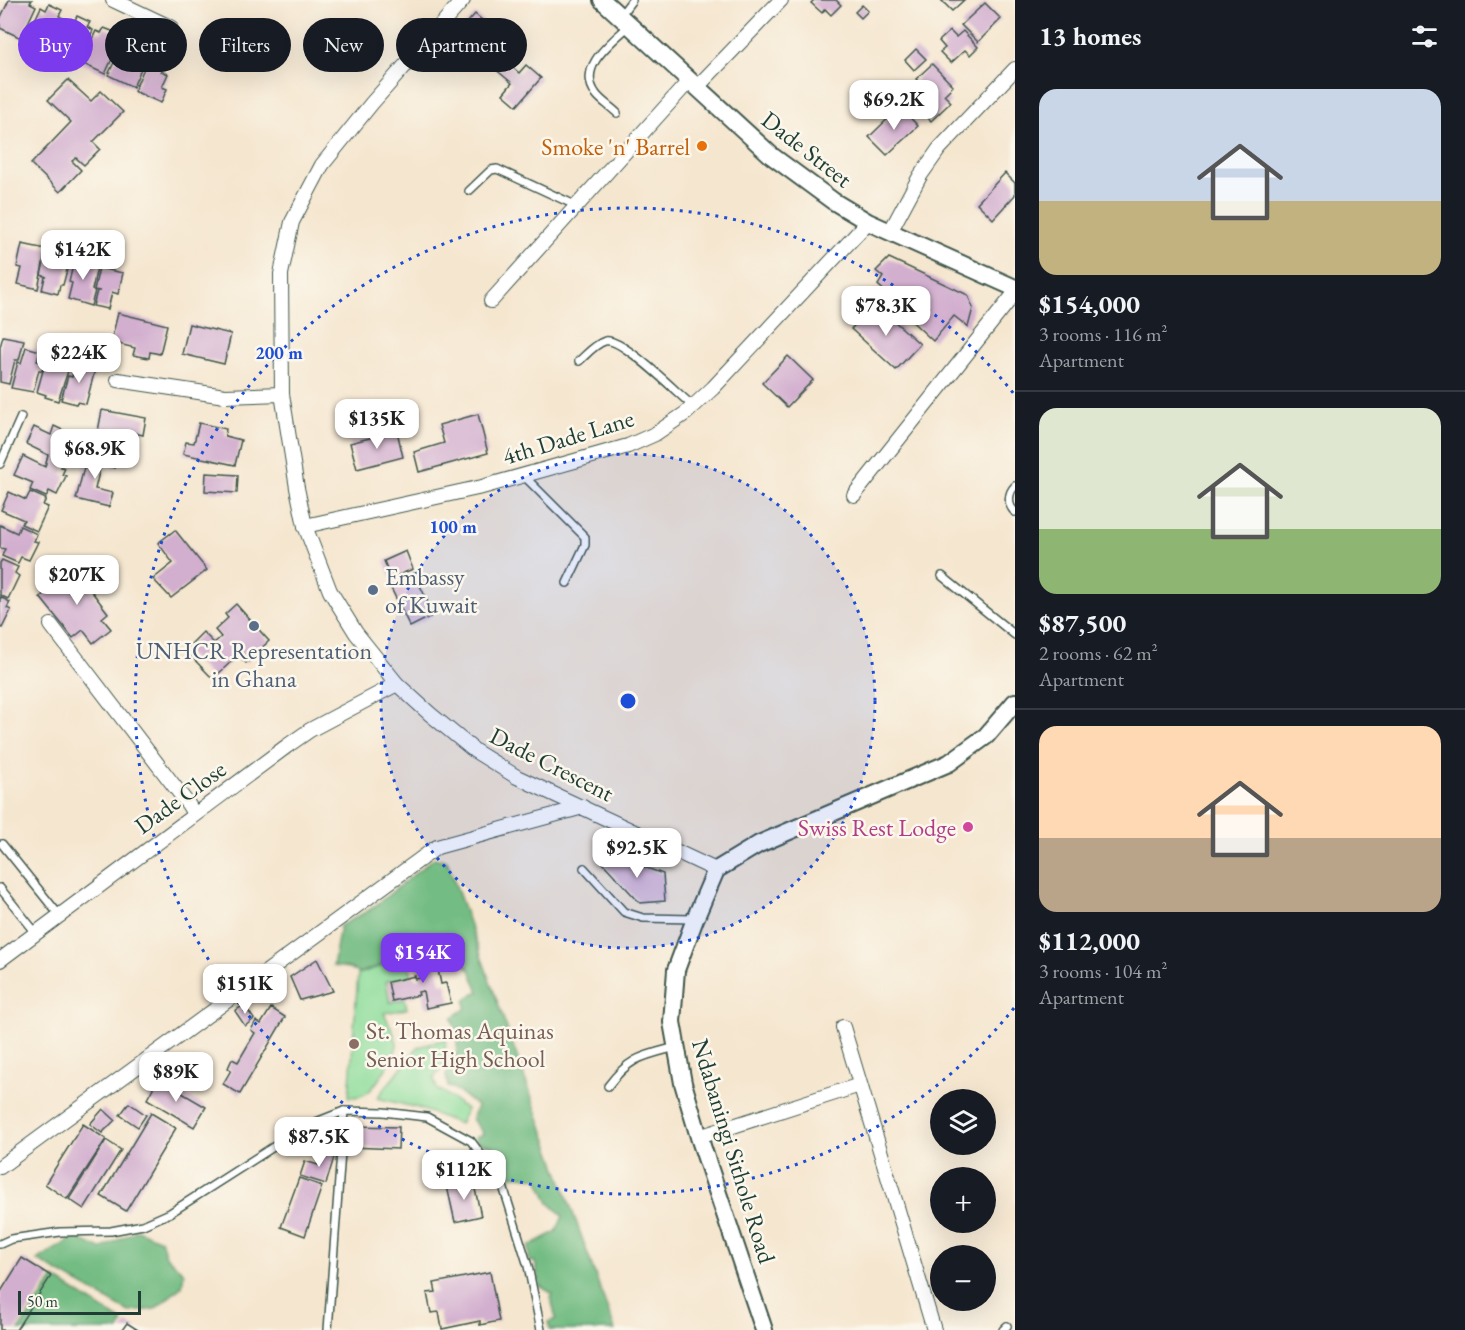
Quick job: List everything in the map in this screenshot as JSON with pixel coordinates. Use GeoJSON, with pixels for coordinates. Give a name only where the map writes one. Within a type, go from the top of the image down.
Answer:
{"type":"FeatureCollection","features":[{"type":"Feature","properties":{"kind":"street"},"geometry":{"type":"LineString","coordinates":[[113,0],[151,18]]}},
{"type":"Feature","properties":{"kind":"street","name":"Dade Crescent"},"geometry":{"type":"LineString","coordinates":[[463,0],[372,103],[322,165],[292,222],[281,274],[282,394],[305,526],[330,591],[356,633],[397,684],[475,751],[517,777],[716,870]]}},
{"type":"Feature","properties":{"kind":"street","name":"Dade Street"},"geometry":{"type":"LineString","coordinates":[[602,0],[772,156],[833,201],[868,222],[1015,288]]}},
{"type":"Feature","properties":{"kind":"street"},"geometry":{"type":"LineString","coordinates":[[492,300],[577,206],[694,83],[781,0]]}},
{"type":"Feature","properties":{"kind":"street"},"geometry":{"type":"LineString","coordinates":[[890,232],[920,176],[939,149],[1015,69]]}},
{"type":"Feature","properties":{"kind":"street","name":"4th Dade Lane"},"geometry":{"type":"LineString","coordinates":[[305,526],[482,487],[628,446],[655,434],[693,406],[868,222]]}},
{"type":"Feature","properties":{"kind":"street"},"geometry":{"type":"LineString","coordinates":[[854,495],[1015,293]]}},
{"type":"Feature","properties":{"kind":"street"},"geometry":{"type":"LineString","coordinates":[[118,380],[225,396],[282,394]]}},
{"type":"Feature","properties":{"kind":"street"},"geometry":{"type":"LineString","coordinates":[[51,626],[194,814]]}},
{"type":"Feature","properties":{"kind":"street","name":"Dade Close"},"geometry":{"type":"LineString","coordinates":[[0,960],[310,730],[397,684]]}},
{"type":"Feature","properties":{"kind":"street"},"geometry":{"type":"LineString","coordinates":[[716,870],[759,844],[949,763],[986,736],[1013,709]]}},
{"type":"Feature","properties":{"kind":"street"},"geometry":{"type":"LineString","coordinates":[[0,1167],[437,848],[583,807]]}},
{"type":"Feature","properties":{"kind":"street","name":"Ndabaningi Sithole Road"},"geometry":{"type":"LineString","coordinates":[[716,870],[676,970],[672,1022],[683,1083],[699,1137],[764,1330]]}},
{"type":"Feature","properties":{"kind":"street"},"geometry":{"type":"LineString","coordinates":[[843,1028],[934,1330]]}},
{"type":"Feature","properties":{"kind":"street"},"geometry":{"type":"LineString","coordinates":[[699,1137],[861,1085]]}},
{"type":"Feature","properties":{"kind":"lane"},"geometry":{"type":"LineString","coordinates":[[617,113],[596,93],[590,78],[597,56],[625,21],[632,0]]}},
{"type":"Feature","properties":{"kind":"lane"},"geometry":{"type":"LineString","coordinates":[[469,191],[491,170],[497,169],[577,206]]}},
{"type":"Feature","properties":{"kind":"lane"},"geometry":{"type":"LineString","coordinates":[[579,361],[594,347],[604,341],[612,340],[639,358],[693,406]]}},
{"type":"Feature","properties":{"kind":"lane"},"geometry":{"type":"LineString","coordinates":[[0,464],[21,417]]}},
{"type":"Feature","properties":{"kind":"lane"},"geometry":{"type":"LineString","coordinates":[[523,475],[585,537],[585,544],[567,583]]}},
{"type":"Feature","properties":{"kind":"lane"},"geometry":{"type":"LineString","coordinates":[[1015,486],[1010,491],[1009,499],[1012,510],[1015,512]]}},
{"type":"Feature","properties":{"kind":"lane"},"geometry":{"type":"LineString","coordinates":[[942,576],[1015,635]]}},
{"type":"Feature","properties":{"kind":"lane"},"geometry":{"type":"LineString","coordinates":[[2,844],[59,915]]}},
{"type":"Feature","properties":{"kind":"lane"},"geometry":{"type":"LineString","coordinates":[[584,868],[624,912],[643,918],[695,919]]}},
{"type":"Feature","properties":{"kind":"lane"},"geometry":{"type":"LineString","coordinates":[[0,888],[36,933]]}},
{"type":"Feature","properties":{"kind":"lane"},"geometry":{"type":"LineString","coordinates":[[608,1086],[618,1072],[638,1057],[677,1047]]}},
{"type":"Feature","properties":{"kind":"lane"},"geometry":{"type":"LineString","coordinates":[[0,1244],[11,1239],[60,1232],[111,1231],[143,1225],[170,1213],[306,1126],[344,1111],[383,1112],[427,1118],[471,1141],[502,1183],[528,1266],[541,1330]]}},
{"type":"Feature","properties":{"kind":"lane"},"geometry":{"type":"LineString","coordinates":[[328,1330],[344,1111]]}},
{"type":"Feature","properties":{"kind":"green space"},"geometry":{"type":"Polygon","coordinates":[[[434,858],[447,861],[615,1330],[550,1330],[548,1322],[556,1319],[551,1298],[553,1294],[540,1286],[535,1262],[529,1261],[529,1246],[556,1232],[563,1216],[549,1203],[538,1178],[487,1173],[487,1167],[482,1163],[486,1155],[494,1150],[492,1146],[477,1142],[475,1137],[484,1134],[472,1119],[477,1106],[453,1088],[448,1087],[446,1075],[454,1061],[457,1048],[452,1018],[466,1008],[465,1001],[474,993],[479,992],[470,970],[455,955],[448,943],[359,973],[349,968],[333,966],[340,926],[371,909],[434,858]]]}},
{"type":"Feature","properties":{"kind":"green space"},"geometry":{"type":"Polygon","coordinates":[[[406,958],[412,975],[386,981],[390,1002],[405,999],[407,1009],[384,1013],[395,1036],[396,1049],[371,1090],[363,1095],[349,1097],[358,974],[406,958]]]}},
{"type":"Feature","properties":{"kind":"green space"},"geometry":{"type":"Polygon","coordinates":[[[446,1039],[444,1064],[434,1078],[437,1090],[442,1091],[466,1109],[460,1124],[418,1108],[377,1098],[418,1047],[446,1039]]]}},
{"type":"Feature","properties":{"kind":"green space"},"geometry":{"type":"Polygon","coordinates":[[[137,1230],[161,1240],[166,1256],[184,1273],[182,1286],[155,1309],[129,1312],[37,1260],[75,1237],[101,1249],[137,1230]]]}},
{"type":"Feature","properties":{"kind":"green space"},"geometry":{"type":"Polygon","coordinates":[[[54,1278],[123,1322],[119,1330],[19,1330],[54,1278]]]}},
{"type":"Feature","properties":{"kind":"building"},"geometry":{"type":"Polygon","coordinates":[[[9,0],[32,0],[30,3],[36,6],[30,18],[18,18],[18,37],[0,28],[0,19],[9,0]]]}},
{"type":"Feature","properties":{"kind":"building"},"geometry":{"type":"Polygon","coordinates":[[[814,0],[836,0],[841,5],[831,15],[825,9],[822,13],[811,3],[814,0]]]}},
{"type":"Feature","properties":{"kind":"building"},"geometry":{"type":"Polygon","coordinates":[[[941,0],[964,0],[952,11],[941,0]]]}},
{"type":"Feature","properties":{"kind":"building"},"geometry":{"type":"Polygon","coordinates":[[[985,3],[1001,19],[978,42],[961,25],[985,3]]]}},
{"type":"Feature","properties":{"kind":"building"},"geometry":{"type":"Polygon","coordinates":[[[49,4],[62,10],[59,16],[63,18],[36,18],[41,7],[46,10],[49,4]]]}},
{"type":"Feature","properties":{"kind":"building"},"geometry":{"type":"Polygon","coordinates":[[[862,5],[868,11],[861,18],[855,12],[862,5]]]}},
{"type":"Feature","properties":{"kind":"building"},"geometry":{"type":"Polygon","coordinates":[[[105,28],[105,74],[93,68],[93,37],[96,31],[101,33],[105,28]]]}},
{"type":"Feature","properties":{"kind":"building"},"geometry":{"type":"Polygon","coordinates":[[[950,31],[956,37],[963,31],[978,47],[970,55],[965,50],[951,63],[940,52],[945,48],[939,41],[950,31]]]}},
{"type":"Feature","properties":{"kind":"building"},"geometry":{"type":"Polygon","coordinates":[[[916,49],[926,59],[914,70],[905,60],[916,49]]]}},
{"type":"Feature","properties":{"kind":"building"},"geometry":{"type":"Polygon","coordinates":[[[932,64],[953,86],[944,95],[951,102],[931,121],[915,105],[909,112],[896,99],[907,88],[910,92],[920,83],[916,79],[932,64]]]}},
{"type":"Feature","properties":{"kind":"building"},"geometry":{"type":"Polygon","coordinates":[[[527,66],[541,78],[517,106],[503,94],[512,83],[499,72],[527,72],[527,66]]]}},
{"type":"Feature","properties":{"kind":"building"},"geometry":{"type":"Polygon","coordinates":[[[109,72],[140,72],[133,87],[108,75],[109,72]]]}},
{"type":"Feature","properties":{"kind":"building"},"geometry":{"type":"Polygon","coordinates":[[[142,72],[168,74],[162,87],[167,89],[161,103],[134,91],[142,72]]]}},
{"type":"Feature","properties":{"kind":"building"},"geometry":{"type":"Polygon","coordinates":[[[68,80],[91,101],[101,91],[123,112],[93,142],[100,149],[84,165],[76,158],[72,161],[81,170],[60,192],[31,164],[71,122],[48,100],[68,80]]]}},
{"type":"Feature","properties":{"kind":"building"},"geometry":{"type":"Polygon","coordinates":[[[900,107],[918,126],[887,155],[869,137],[900,107]]]}},
{"type":"Feature","properties":{"kind":"building"},"geometry":{"type":"Polygon","coordinates":[[[1005,173],[1015,183],[1015,195],[993,219],[977,203],[1005,173]]]}},
{"type":"Feature","properties":{"kind":"building"},"geometry":{"type":"Polygon","coordinates":[[[22,244],[46,249],[38,289],[18,284],[22,268],[17,267],[22,244]]]}},
{"type":"Feature","properties":{"kind":"building"},"geometry":{"type":"Polygon","coordinates":[[[47,249],[71,255],[63,285],[60,285],[58,294],[42,290],[45,277],[47,277],[41,275],[47,249]]]}},
{"type":"Feature","properties":{"kind":"building"},"geometry":{"type":"Polygon","coordinates":[[[75,257],[98,263],[91,306],[68,299],[72,283],[69,282],[75,257]]]}},
{"type":"Feature","properties":{"kind":"building"},"geometry":{"type":"Polygon","coordinates":[[[889,258],[968,295],[973,308],[968,327],[954,316],[933,341],[904,314],[907,311],[878,285],[883,277],[876,271],[889,258]]]}},
{"type":"Feature","properties":{"kind":"building"},"geometry":{"type":"Polygon","coordinates":[[[99,268],[123,273],[118,294],[112,292],[108,309],[93,306],[97,291],[100,291],[94,290],[99,268]]]}},
{"type":"Feature","properties":{"kind":"building"},"geometry":{"type":"Polygon","coordinates":[[[875,304],[920,344],[896,370],[851,329],[875,304]]]}},
{"type":"Feature","properties":{"kind":"building"},"geometry":{"type":"Polygon","coordinates":[[[118,313],[167,325],[160,354],[150,352],[149,358],[133,355],[135,348],[111,342],[118,313]]]}},
{"type":"Feature","properties":{"kind":"building"},"geometry":{"type":"Polygon","coordinates":[[[189,324],[231,334],[224,364],[182,354],[189,324]]]}},
{"type":"Feature","properties":{"kind":"building"},"geometry":{"type":"Polygon","coordinates":[[[3,336],[24,340],[19,360],[15,360],[9,384],[0,382],[0,347],[3,336]]]}},
{"type":"Feature","properties":{"kind":"building"},"geometry":{"type":"Polygon","coordinates":[[[26,347],[40,351],[37,361],[44,363],[42,371],[39,370],[33,392],[11,388],[18,362],[21,363],[26,347]]]}},
{"type":"Feature","properties":{"kind":"building"},"geometry":{"type":"Polygon","coordinates":[[[52,353],[72,359],[58,401],[37,392],[44,367],[48,368],[52,353]]]}},
{"type":"Feature","properties":{"kind":"building"},"geometry":{"type":"Polygon","coordinates":[[[788,356],[813,380],[787,407],[762,383],[788,356]]]}},
{"type":"Feature","properties":{"kind":"building"},"geometry":{"type":"Polygon","coordinates":[[[76,361],[96,366],[86,404],[61,400],[68,376],[72,377],[76,361]]]}},
{"type":"Feature","properties":{"kind":"building"},"geometry":{"type":"Polygon","coordinates":[[[102,410],[146,418],[143,435],[134,433],[131,453],[95,447],[102,410]]]}},
{"type":"Feature","properties":{"kind":"building"},"geometry":{"type":"Polygon","coordinates":[[[478,414],[488,453],[419,472],[414,452],[444,443],[439,425],[478,414]]]}},
{"type":"Feature","properties":{"kind":"building"},"geometry":{"type":"Polygon","coordinates":[[[199,423],[226,429],[225,436],[241,440],[235,465],[183,454],[186,442],[194,443],[199,423]]]}},
{"type":"Feature","properties":{"kind":"building"},"geometry":{"type":"Polygon","coordinates":[[[54,426],[71,434],[68,440],[73,442],[61,467],[65,468],[62,475],[66,476],[57,495],[49,491],[46,497],[30,490],[33,483],[14,475],[23,456],[45,467],[48,455],[26,444],[34,427],[51,435],[54,426]]]}},
{"type":"Feature","properties":{"kind":"building"},"geometry":{"type":"Polygon","coordinates":[[[397,431],[403,457],[357,469],[350,443],[397,431]]]}},
{"type":"Feature","properties":{"kind":"building"},"geometry":{"type":"Polygon","coordinates":[[[88,452],[117,459],[115,468],[101,464],[95,489],[113,493],[109,507],[76,499],[88,452]]]}},
{"type":"Feature","properties":{"kind":"building"},"geometry":{"type":"Polygon","coordinates":[[[206,473],[238,475],[237,493],[205,491],[206,473]]]}},
{"type":"Feature","properties":{"kind":"building"},"geometry":{"type":"Polygon","coordinates":[[[9,492],[26,500],[30,492],[46,499],[43,505],[48,507],[37,531],[21,524],[24,520],[1,510],[9,492]]]}},
{"type":"Feature","properties":{"kind":"building"},"geometry":{"type":"Polygon","coordinates":[[[0,525],[17,533],[20,526],[37,534],[34,541],[38,542],[29,560],[21,557],[18,563],[2,556],[5,549],[0,548],[0,525]]]}},
{"type":"Feature","properties":{"kind":"building"},"geometry":{"type":"Polygon","coordinates":[[[175,530],[207,570],[171,598],[153,579],[173,563],[158,543],[175,530]]]}},
{"type":"Feature","properties":{"kind":"building"},"geometry":{"type":"Polygon","coordinates":[[[406,551],[413,569],[391,578],[384,561],[406,551]]]}},
{"type":"Feature","properties":{"kind":"building"},"geometry":{"type":"Polygon","coordinates":[[[2,560],[18,567],[15,573],[19,576],[8,599],[0,595],[0,563],[2,560]]]}},
{"type":"Feature","properties":{"kind":"building"},"geometry":{"type":"Polygon","coordinates":[[[79,565],[94,583],[89,588],[108,613],[102,618],[111,629],[93,643],[83,630],[73,638],[40,597],[79,565]]]}},
{"type":"Feature","properties":{"kind":"building"},"geometry":{"type":"Polygon","coordinates":[[[414,573],[434,615],[410,627],[390,586],[414,573]]]}},
{"type":"Feature","properties":{"kind":"building"},"geometry":{"type":"Polygon","coordinates":[[[0,597],[10,602],[7,608],[11,610],[2,628],[0,627],[0,597]]]}},
{"type":"Feature","properties":{"kind":"building"},"geometry":{"type":"Polygon","coordinates":[[[236,604],[269,641],[246,663],[238,655],[213,679],[185,650],[203,632],[214,643],[221,637],[215,630],[228,618],[225,614],[236,604]]]}},
{"type":"Feature","properties":{"kind":"building"},"geometry":{"type":"Polygon","coordinates":[[[604,852],[663,874],[665,901],[640,903],[599,859],[604,852]]]}},
{"type":"Feature","properties":{"kind":"building"},"geometry":{"type":"Polygon","coordinates":[[[435,955],[441,984],[446,983],[451,1003],[426,1008],[423,991],[418,992],[419,995],[392,1001],[388,982],[415,976],[415,979],[421,978],[414,959],[435,955]]]}},
{"type":"Feature","properties":{"kind":"building"},"geometry":{"type":"Polygon","coordinates":[[[317,959],[333,991],[300,1000],[290,977],[317,959]]]}},
{"type":"Feature","properties":{"kind":"building"},"geometry":{"type":"Polygon","coordinates":[[[244,1005],[254,1019],[245,1026],[235,1011],[244,1005]]]}},
{"type":"Feature","properties":{"kind":"building"},"geometry":{"type":"Polygon","coordinates":[[[271,1008],[285,1017],[240,1094],[223,1084],[231,1070],[228,1068],[232,1059],[238,1062],[255,1033],[251,1030],[256,1021],[261,1024],[271,1008]]]}},
{"type":"Feature","properties":{"kind":"building"},"geometry":{"type":"Polygon","coordinates":[[[158,1079],[206,1107],[194,1127],[147,1099],[158,1079]]]}},
{"type":"Feature","properties":{"kind":"building"},"geometry":{"type":"Polygon","coordinates":[[[129,1103],[146,1115],[138,1127],[120,1115],[129,1103]]]}},
{"type":"Feature","properties":{"kind":"building"},"geometry":{"type":"Polygon","coordinates":[[[103,1109],[115,1120],[102,1133],[90,1124],[103,1109]]]}},
{"type":"Feature","properties":{"kind":"building"},"geometry":{"type":"Polygon","coordinates":[[[151,1113],[176,1128],[126,1211],[101,1196],[151,1113]]]}},
{"type":"Feature","properties":{"kind":"building"},"geometry":{"type":"Polygon","coordinates":[[[83,1124],[106,1139],[67,1199],[45,1184],[83,1124]]]}},
{"type":"Feature","properties":{"kind":"building"},"geometry":{"type":"Polygon","coordinates":[[[352,1126],[399,1127],[398,1149],[351,1147],[352,1126]]]}},
{"type":"Feature","properties":{"kind":"building"},"geometry":{"type":"Polygon","coordinates":[[[106,1140],[121,1150],[84,1209],[69,1199],[106,1140]]]}},
{"type":"Feature","properties":{"kind":"building"},"geometry":{"type":"Polygon","coordinates":[[[322,1151],[335,1154],[326,1184],[300,1176],[305,1161],[318,1165],[322,1151]]]}},
{"type":"Feature","properties":{"kind":"building"},"geometry":{"type":"Polygon","coordinates":[[[299,1178],[322,1186],[305,1236],[281,1227],[299,1178]]]}},
{"type":"Feature","properties":{"kind":"building"},"geometry":{"type":"Polygon","coordinates":[[[473,1180],[481,1216],[455,1222],[447,1186],[473,1180]]]}},
{"type":"Feature","properties":{"kind":"building"},"geometry":{"type":"Polygon","coordinates":[[[22,1258],[51,1276],[16,1330],[0,1330],[0,1293],[22,1258]]]}},
{"type":"Feature","properties":{"kind":"building"},"geometry":{"type":"Polygon","coordinates":[[[490,1272],[499,1321],[480,1325],[480,1321],[442,1329],[439,1312],[431,1313],[427,1293],[436,1292],[434,1283],[490,1272]]]}},
{"type":"Feature","properties":{"kind":"building"},"geometry":{"type":"Polygon","coordinates":[[[127,1323],[138,1330],[122,1330],[127,1323]]]}},
{"type":"Feature","properties":{"kind":"place","name":"Smoke 'n' Barrel"},"geometry":{"type":"Point","coordinates":[702,146]}},
{"type":"Feature","properties":{"kind":"place","name":"Embassy of Kuwait"},"geometry":{"type":"Point","coordinates":[373,590]}},
{"type":"Feature","properties":{"kind":"place","name":"UNHCR Representation in Ghana"},"geometry":{"type":"Point","coordinates":[254,626]}},
{"type":"Feature","properties":{"kind":"place","name":"Swiss Rest Lodge"},"geometry":{"type":"Point","coordinates":[968,827]}},
{"type":"Feature","properties":{"kind":"place","name":"St. Thomas Aquinas Senior High School"},"geometry":{"type":"Point","coordinates":[354,1044]}}]}
